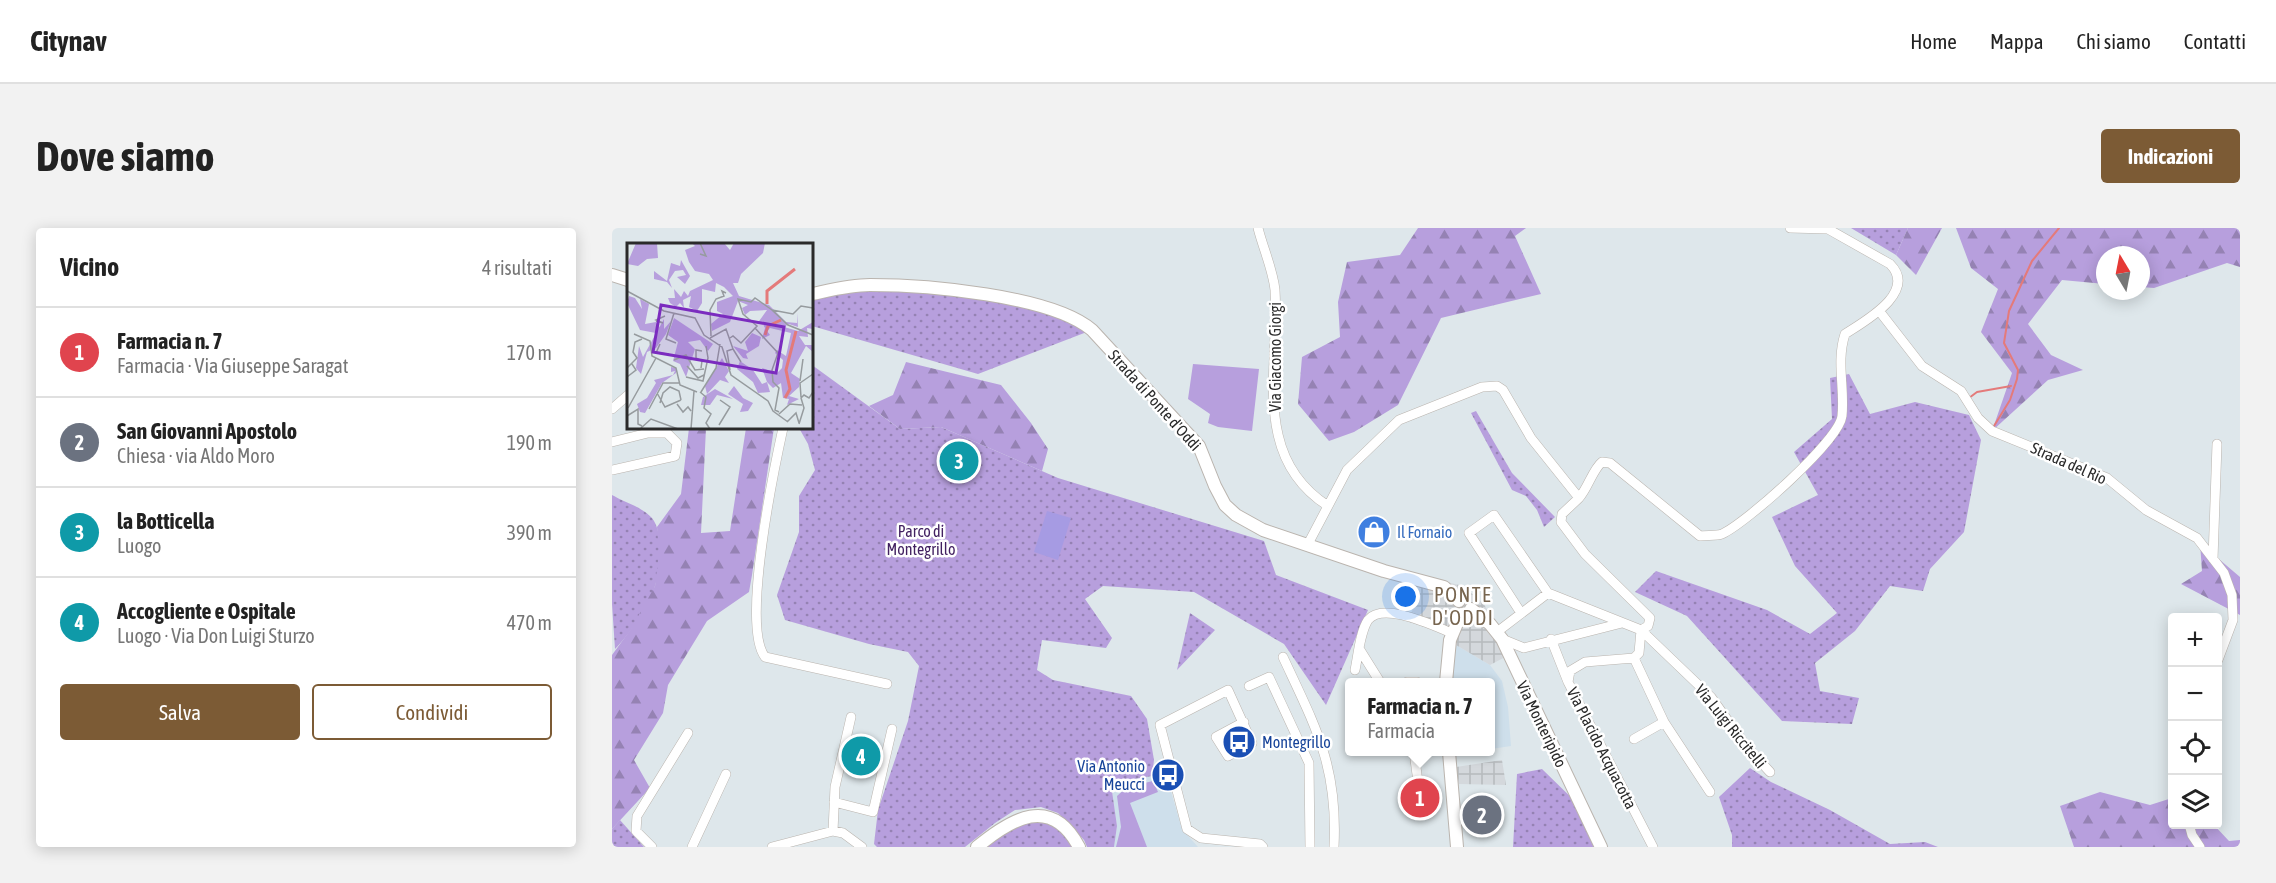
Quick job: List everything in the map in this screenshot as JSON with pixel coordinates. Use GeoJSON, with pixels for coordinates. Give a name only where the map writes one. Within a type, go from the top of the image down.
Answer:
{"type":"FeatureCollection","features":[{"type":"Feature","properties":{"kind":"street","name":"Via Giacomo Giorgi"},"geometry":{"type":"LineString","coordinates":[[1258,228],[1275,290],[1272,366],[1275,422],[1295,475],[1310,494],[1328,506]]}},
{"type":"Feature","properties":{"kind":"street"},"geometry":{"type":"LineString","coordinates":[[1521,614],[1469,533],[1494,515],[1548,593],[1638,629],[1648,626],[1650,618],[1585,554],[1561,522],[1562,514],[1589,487],[1597,466],[1602,462],[1610,463],[1700,536],[1721,534],[1764,503],[1824,445],[1842,418],[1840,349],[1845,334],[1880,312],[1895,291],[1899,277],[1898,272],[1890,264],[1828,229],[1790,228]]}},
{"type":"Feature","properties":{"kind":"street"},"geometry":{"type":"LineString","coordinates":[[612,275],[627,280]]}},
{"type":"Feature","properties":{"kind":"street","name":"Strada di Ponte d'Oddi"},"geometry":{"type":"LineString","coordinates":[[813,294],[870,285],[982,294],[1027,304],[1079,321],[1092,330],[1199,446],[1225,505],[1236,515],[1263,530],[1384,571],[1444,587],[1458,601],[1456,606],[1466,612]]}},
{"type":"Feature","properties":{"kind":"street","name":"Strada del Rio"},"geometry":{"type":"LineString","coordinates":[[1880,312],[1922,366],[1961,391],[1978,417],[1992,430],[2107,478],[2146,510],[2198,538],[2224,573],[2232,595],[2231,628],[2222,649]]}},
{"type":"Feature","properties":{"kind":"street"},"geometry":{"type":"LineString","coordinates":[[1308,544],[1347,470],[1399,420],[1482,387],[1497,386],[1503,390],[1531,438],[1580,498]]}},
{"type":"Feature","properties":{"kind":"street"},"geometry":{"type":"LineString","coordinates":[[612,409],[627,396]]}},
{"type":"Feature","properties":{"kind":"street"},"geometry":{"type":"LineString","coordinates":[[783,429],[760,554],[756,610],[760,651],[765,657],[887,684]]}},
{"type":"Feature","properties":{"kind":"street"},"geometry":{"type":"LineString","coordinates":[[612,442],[648,433],[667,433],[677,443],[675,456],[612,470]]}},
{"type":"Feature","properties":{"kind":"street"},"geometry":{"type":"LineString","coordinates":[[2214,559],[2217,444]]}},
{"type":"Feature","properties":{"kind":"street"},"geometry":{"type":"LineString","coordinates":[[1548,593],[1521,614],[1499,636],[1524,648],[1551,639],[1622,623]]}},
{"type":"Feature","properties":{"kind":"street"},"geometry":{"type":"LineString","coordinates":[[1446,678],[1452,633],[1466,612]]}},
{"type":"Feature","properties":{"kind":"street","name":"Via Monteripido"},"geometry":{"type":"LineString","coordinates":[[1466,612],[1499,636],[1602,847]]}},
{"type":"Feature","properties":{"kind":"street"},"geometry":{"type":"LineString","coordinates":[[1355,670],[1367,622],[1379,614],[1399,614],[1452,633]]}},
{"type":"Feature","properties":{"kind":"street"},"geometry":{"type":"LineString","coordinates":[[1638,629],[1639,653],[1634,658],[1664,722],[1710,792]]}},
{"type":"Feature","properties":{"kind":"street","name":"Via Luigi Riccitelli"},"geometry":{"type":"LineString","coordinates":[[1638,629],[1711,698],[1746,746],[1770,772]]}},
{"type":"Feature","properties":{"kind":"street"},"geometry":{"type":"LineString","coordinates":[[1551,639],[1568,682]]}},
{"type":"Feature","properties":{"kind":"street"},"geometry":{"type":"LineString","coordinates":[[1360,650],[1378,678]]}},
{"type":"Feature","properties":{"kind":"street"},"geometry":{"type":"LineString","coordinates":[[1283,657],[1318,732],[1329,765],[1336,808],[1334,847]]}},
{"type":"Feature","properties":{"kind":"street","name":"Via Placido Acquacotta"},"geometry":{"type":"LineString","coordinates":[[1634,658],[1585,662],[1570,671],[1568,682],[1653,847]]}},
{"type":"Feature","properties":{"kind":"street"},"geometry":{"type":"LineString","coordinates":[[1249,686],[1269,677],[1309,763],[1310,847]]}},
{"type":"Feature","properties":{"kind":"street"},"geometry":{"type":"LineString","coordinates":[[1244,722],[1228,690],[1160,725],[1187,829],[1201,838],[1260,844],[1263,847]]}},
{"type":"Feature","properties":{"kind":"street"},"geometry":{"type":"LineString","coordinates":[[833,831],[834,802],[851,717]]}},
{"type":"Feature","properties":{"kind":"street"},"geometry":{"type":"LineString","coordinates":[[1634,739],[1664,722]]}},
{"type":"Feature","properties":{"kind":"street"},"geometry":{"type":"LineString","coordinates":[[834,802],[873,812],[892,729]]}},
{"type":"Feature","properties":{"kind":"street"},"geometry":{"type":"LineString","coordinates":[[652,847],[636,831],[637,816],[688,733]]}},
{"type":"Feature","properties":{"kind":"street"},"geometry":{"type":"LineString","coordinates":[[1415,756],[1418,782]]}},
{"type":"Feature","properties":{"kind":"street"},"geometry":{"type":"LineString","coordinates":[[1449,756],[1458,847]]}},
{"type":"Feature","properties":{"kind":"street"},"geometry":{"type":"LineString","coordinates":[[692,847],[726,774]]}},
{"type":"Feature","properties":{"kind":"street"},"geometry":{"type":"LineString","coordinates":[[976,847],[1009,822],[1020,818],[1045,817],[1068,829],[1079,847]]}},
{"type":"Feature","properties":{"kind":"street"},"geometry":{"type":"LineString","coordinates":[[2190,829],[2200,847]]}},
{"type":"Feature","properties":{"kind":"street"},"geometry":{"type":"LineString","coordinates":[[772,847],[833,831],[843,833],[862,847]]}},
{"type":"Feature","properties":{"kind":"shaded area"},"geometry":{"type":"Polygon","coordinates":[[[1047,511],[1071,518],[1058,560],[1034,552],[1047,511]]]}},
{"type":"Feature","properties":{"kind":"shaded area"},"geometry":{"type":"Polygon","coordinates":[[[1422,576],[1463,586],[1483,603],[1504,636],[1509,655],[1490,665],[1456,645],[1444,642],[1446,634],[1409,622],[1422,576]]]}},
{"type":"Feature","properties":{"kind":"shaded area"},"geometry":{"type":"Polygon","coordinates":[[[1456,645],[1490,665],[1502,681],[1508,707],[1511,746],[1495,748],[1495,678],[1452,678],[1456,645]]]}},
{"type":"Feature","properties":{"kind":"shaded area"},"geometry":{"type":"Polygon","coordinates":[[[1502,760],[1506,785],[1459,784],[1456,767],[1502,760]]]}},
{"type":"Feature","properties":{"kind":"shaded area"},"geometry":{"type":"Polygon","coordinates":[[[1152,776],[1162,777],[1169,785],[1182,829],[1198,847],[1114,847],[1117,826],[1112,791],[1122,781],[1152,776]]]}},
{"type":"Feature","properties":{"kind":"green space"},"geometry":{"type":"Polygon","coordinates":[[[1418,228],[1526,228],[1515,236],[1541,294],[1441,318],[1398,405],[1354,432],[1329,441],[1298,404],[1302,357],[1340,337],[1338,302],[1347,262],[1400,255],[1418,228]]]}},
{"type":"Feature","properties":{"kind":"green space"},"geometry":{"type":"Polygon","coordinates":[[[1851,228],[1908,228],[1896,255],[1851,228]]]}},
{"type":"Feature","properties":{"kind":"green space"},"geometry":{"type":"Polygon","coordinates":[[[1908,228],[1942,228],[1916,275],[1896,255],[1908,228]]]}},
{"type":"Feature","properties":{"kind":"green space"},"geometry":{"type":"Polygon","coordinates":[[[1956,228],[2240,228],[2240,267],[2227,263],[2154,288],[2150,288],[2150,246],[2096,246],[2096,283],[2062,280],[2028,324],[2051,355],[2083,370],[2048,380],[1992,431],[2012,373],[1981,332],[1998,289],[1971,268],[1956,228]]]}},
{"type":"Feature","properties":{"kind":"green space"},"geometry":{"type":"Polygon","coordinates":[[[870,285],[1027,304],[1092,330],[978,374],[813,326],[813,294],[870,285]]]}},
{"type":"Feature","properties":{"kind":"green space"},"geometry":{"type":"Polygon","coordinates":[[[906,362],[1001,385],[1048,449],[1042,471],[941,427],[900,429],[869,406],[893,395],[906,362]]]}},
{"type":"Feature","properties":{"kind":"green space"},"geometry":{"type":"Polygon","coordinates":[[[1193,364],[1259,369],[1252,431],[1218,427],[1208,423],[1210,414],[1188,399],[1193,364]]]}},
{"type":"Feature","properties":{"kind":"green space","name":"Parco di Montegrillo"},"geometry":{"type":"Polygon","coordinates":[[[813,366],[900,429],[941,427],[1058,478],[1264,541],[1276,575],[1368,610],[1326,705],[1284,644],[1194,592],[1103,586],[1085,599],[1112,638],[1106,648],[1042,640],[1037,670],[1053,680],[1131,696],[1147,719],[1154,760],[1152,776],[1122,781],[1112,791],[1117,826],[1114,847],[1087,847],[1084,840],[1058,813],[1041,807],[1015,810],[965,847],[877,847],[874,844],[878,810],[908,721],[919,666],[908,652],[869,644],[785,620],[777,595],[799,532],[799,496],[815,470],[808,444],[800,429],[813,429],[813,366]]]}},
{"type":"Feature","properties":{"kind":"green space"},"geometry":{"type":"Polygon","coordinates":[[[1849,374],[1870,414],[1915,402],[1969,415],[1981,440],[1964,532],[1930,569],[1923,591],[1890,586],[1855,631],[1815,663],[1820,691],[1859,698],[1852,724],[1782,721],[1687,616],[1635,592],[1656,571],[1767,610],[1810,634],[1837,613],[1795,566],[1772,517],[1818,495],[1794,452],[1832,419],[1830,378],[1849,374]]]}},
{"type":"Feature","properties":{"kind":"green space"},"geometry":{"type":"Polygon","coordinates":[[[1476,411],[1512,473],[1555,517],[1544,527],[1537,510],[1526,496],[1512,490],[1471,413],[1476,411]]]}},
{"type":"Feature","properties":{"kind":"green space"},"geometry":{"type":"Polygon","coordinates":[[[689,429],[706,429],[701,533],[730,531],[746,429],[774,429],[749,592],[707,621],[668,685],[663,713],[634,760],[650,788],[612,829],[612,655],[631,629],[655,586],[659,553],[657,527],[681,494],[689,429]]]}},
{"type":"Feature","properties":{"kind":"green space"},"geometry":{"type":"Polygon","coordinates":[[[612,495],[648,514],[656,525],[660,542],[657,579],[652,594],[638,619],[615,649],[612,604],[612,495]]]}},
{"type":"Feature","properties":{"kind":"green space"},"geometry":{"type":"Polygon","coordinates":[[[2200,543],[2240,577],[2240,615],[2181,584],[2202,571],[2200,543]]]}},
{"type":"Feature","properties":{"kind":"green space"},"geometry":{"type":"Polygon","coordinates":[[[1190,613],[1215,630],[1177,670],[1190,613]]]}},
{"type":"Feature","properties":{"kind":"green space"},"geometry":{"type":"Polygon","coordinates":[[[1750,768],[1771,782],[1830,810],[1890,844],[1925,842],[1938,847],[1732,847],[1732,835],[1719,797],[1750,768]]]}},
{"type":"Feature","properties":{"kind":"green space"},"geometry":{"type":"Polygon","coordinates":[[[1542,769],[1582,808],[1600,847],[1513,847],[1517,774],[1542,769]]]}},
{"type":"Feature","properties":{"kind":"green space"},"geometry":{"type":"Polygon","coordinates":[[[1153,781],[1158,792],[1130,803],[1147,847],[1116,847],[1121,827],[1117,796],[1127,787],[1153,781]]]}},
{"type":"Feature","properties":{"kind":"green space"},"geometry":{"type":"Polygon","coordinates":[[[2100,792],[2150,805],[2168,799],[2168,829],[2218,829],[2229,841],[2240,840],[2240,847],[2074,847],[2060,806],[2100,792]]]}},
{"type":"Feature","properties":{"kind":"green space"},"geometry":{"type":"Polygon","coordinates":[[[620,820],[644,847],[612,847],[612,829],[620,820]]]}},
{"type":"Feature","properties":{"kind":"green space"},"geometry":{"type":"Polygon","coordinates":[[[1043,820],[1057,825],[1074,847],[984,847],[1010,827],[1043,820]]]}},
{"type":"Feature","properties":{"kind":"waterway"},"geometry":{"type":"LineString","coordinates":[[1994,426],[2010,400],[2017,379],[2018,370],[2004,343],[2009,311],[2032,261],[2059,228]]}},
{"type":"Feature","properties":{"kind":"waterway"},"geometry":{"type":"LineString","coordinates":[[1969,398],[1977,392],[2011,386]]}},
{"type":"Feature","properties":{"kind":"place","name":"la Botticella"},"geometry":{"type":"Point","coordinates":[959,461]}},
{"type":"Feature","properties":{"kind":"place","name":"Il Fornaio"},"geometry":{"type":"Point","coordinates":[1374,532]}},
{"type":"Feature","properties":{"kind":"place","name":"Montegrillo"},"geometry":{"type":"Point","coordinates":[1239,742]}},
{"type":"Feature","properties":{"kind":"place","name":"Accogliente e Ospitale"},"geometry":{"type":"Point","coordinates":[861,756]}},
{"type":"Feature","properties":{"kind":"place","name":"Via Antonio Meucci"},"geometry":{"type":"Point","coordinates":[1168,775]}},
{"type":"Feature","properties":{"kind":"place","name":"Farmacia n. 7"},"geometry":{"type":"Point","coordinates":[1420,798]}},
{"type":"Feature","properties":{"kind":"place","name":"San Giovanni Apostolo"},"geometry":{"type":"Point","coordinates":[1482,815]}},
{"type":"Feature","properties":{"kind":"district","name":"PONTE D'ODDI"},"geometry":{"type":"Point","coordinates":[1463,606]}}]}
